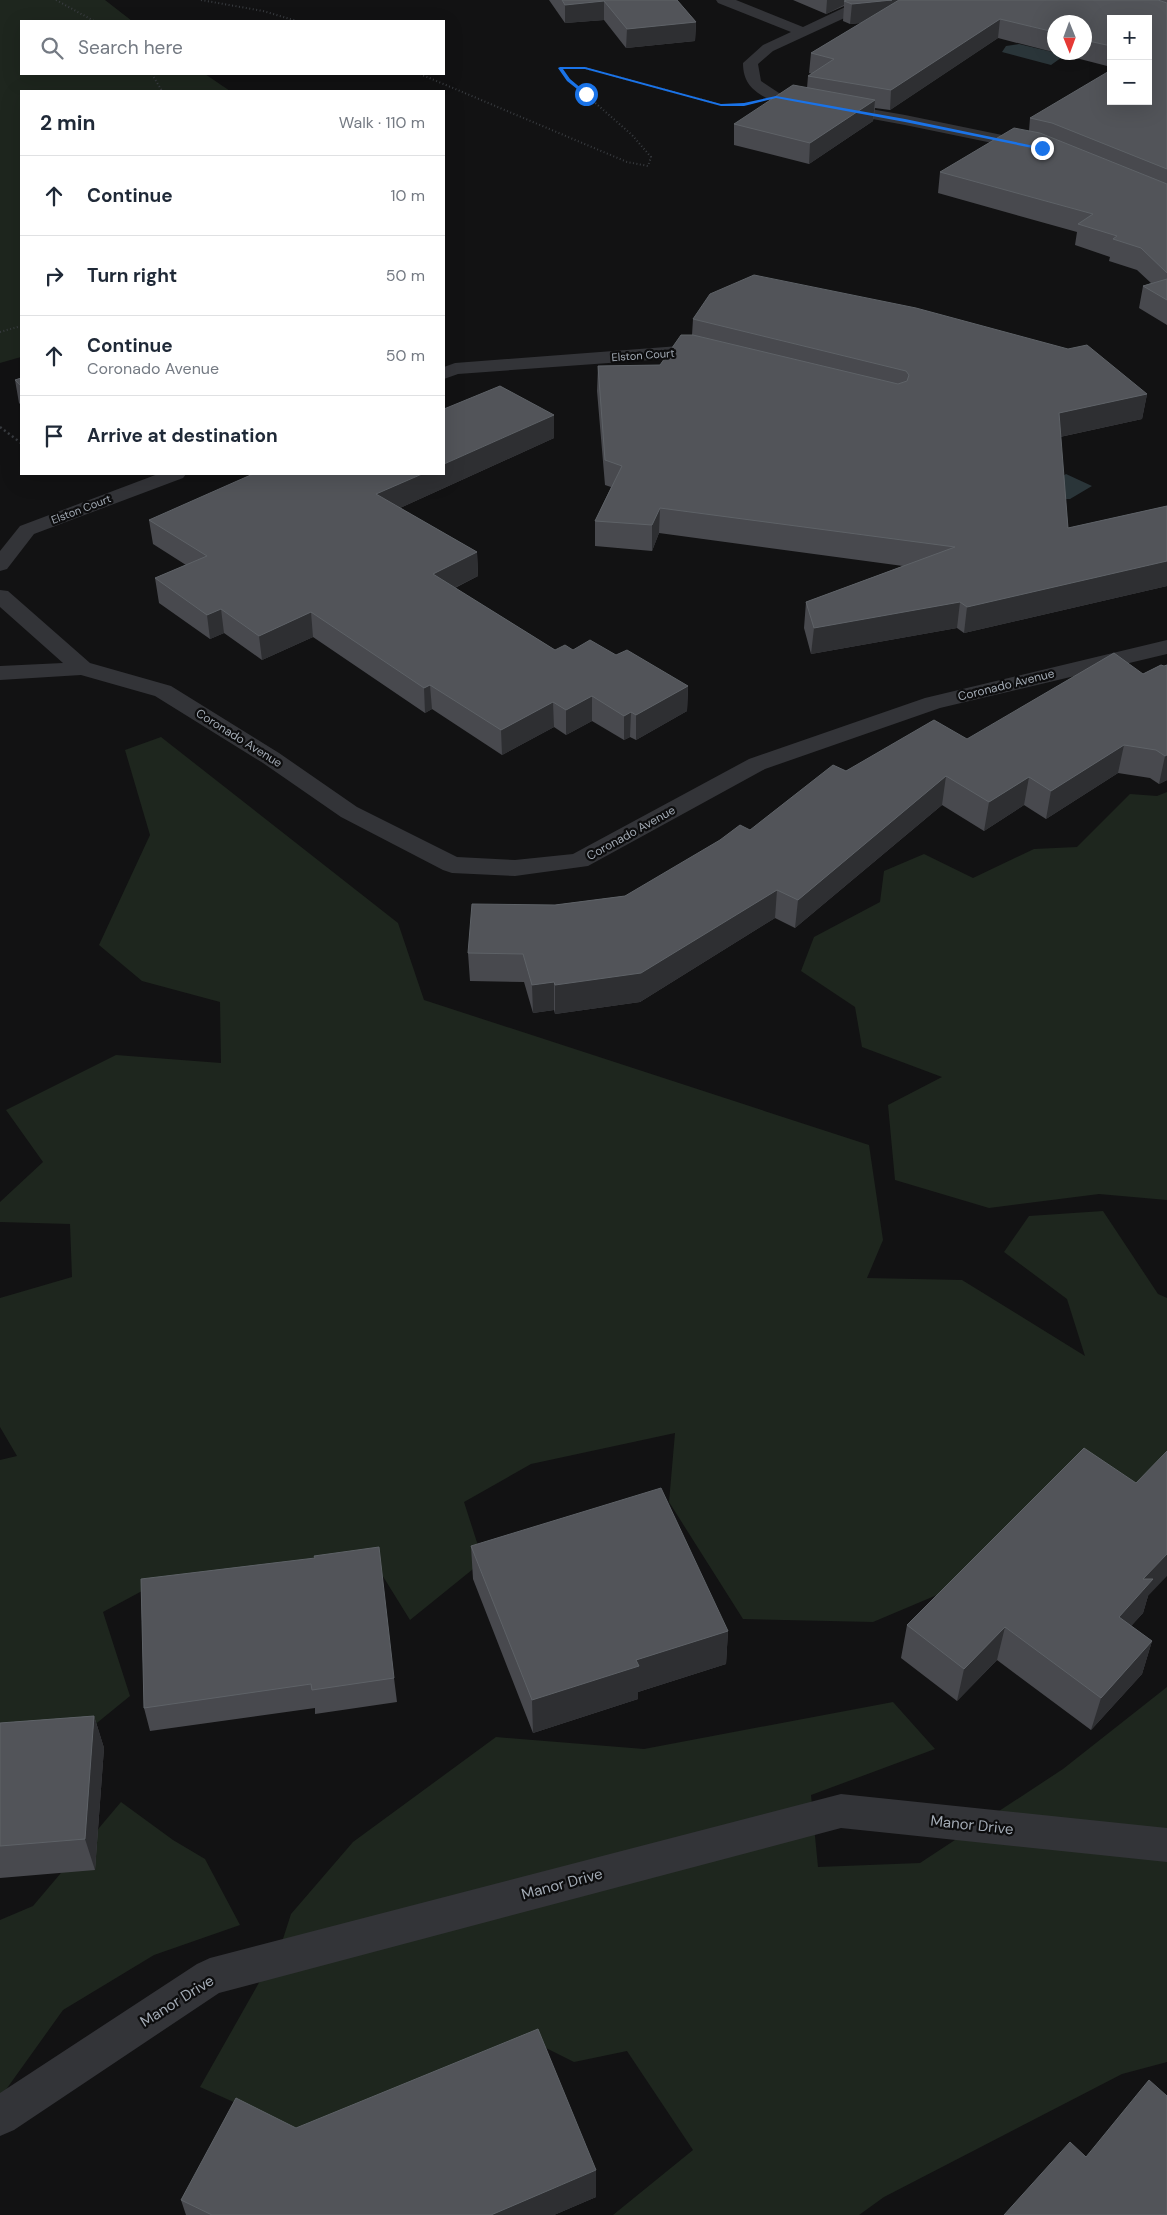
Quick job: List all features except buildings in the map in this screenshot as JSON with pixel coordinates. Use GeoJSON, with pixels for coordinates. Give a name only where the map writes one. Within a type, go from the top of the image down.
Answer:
{"type":"FeatureCollection","features":[{"type":"Feature","properties":{"kind":"street"},"geometry":{"type":"LineString","coordinates":[[723,0],[801,32]]}},
{"type":"Feature","properties":{"kind":"street"},"geometry":{"type":"LineString","coordinates":[[872,0],[768,48],[750,63],[750,76],[759,88],[776,97],[905,120],[1042,148]]}},
{"type":"Feature","properties":{"kind":"street","name":"Elston Court"},"geometry":{"type":"LineString","coordinates":[[445,373],[454,369],[692,351],[720,358]]}},
{"type":"Feature","properties":{"kind":"street","name":"Elston Court"},"geometry":{"type":"LineString","coordinates":[[0,565],[27,530],[173,475]]}},
{"type":"Feature","properties":{"kind":"street"},"geometry":{"type":"LineString","coordinates":[[0,596],[82,668]]}},
{"type":"Feature","properties":{"kind":"street","name":"Coronado Avenue"},"geometry":{"type":"LineString","coordinates":[[0,673],[82,668],[163,690],[271,758],[349,812],[452,865],[515,868],[579,861],[757,764],[933,703],[1167,647]]}},
{"type":"Feature","properties":{"kind":"street","name":"Manor Drive"},"geometry":{"type":"LineString","coordinates":[[0,2116],[210,1977],[841,1811],[1167,1845]]}},
{"type":"Feature","properties":{"kind":"path"},"geometry":{"type":"LineString","coordinates":[[56,0],[92,20]]}},
{"type":"Feature","properties":{"kind":"path"},"geometry":{"type":"LineString","coordinates":[[201,0],[263,11],[294,20]]}},
{"type":"Feature","properties":{"kind":"path"},"geometry":{"type":"LineString","coordinates":[[422,75],[627,162],[648,166],[651,157],[632,135],[569,80],[560,68],[585,68],[721,105],[744,105],[776,97]]}},
{"type":"Feature","properties":{"kind":"path"},"geometry":{"type":"LineString","coordinates":[[153,75],[161,90]]}},
{"type":"Feature","properties":{"kind":"path"},"geometry":{"type":"LineString","coordinates":[[0,332],[20,326]]}},
{"type":"Feature","properties":{"kind":"path"},"geometry":{"type":"LineString","coordinates":[[0,427],[20,443]]}},
{"type":"Feature","properties":{"kind":"shaded area"},"geometry":{"type":"Polygon","coordinates":[[[0,0],[105,0],[131,20],[20,20],[20,75],[206,75],[229,90],[20,90],[20,357],[0,363],[0,0]]]}},
{"type":"Feature","properties":{"kind":"shaded area"},"geometry":{"type":"Polygon","coordinates":[[[1019,44],[1047,51],[1047,60],[1058,60],[1051,65],[1002,52],[1006,46],[1019,44]]]}},
{"type":"Feature","properties":{"kind":"shaded area"},"geometry":{"type":"Polygon","coordinates":[[[1066,474],[1092,486],[1070,499],[1028,500],[1066,474]]]}},
{"type":"Feature","properties":{"kind":"shaded area"},"geometry":{"type":"Polygon","coordinates":[[[161,737],[398,923],[424,1000],[869,1145],[883,1240],[867,1278],[962,1280],[1085,1356],[1067,1299],[1004,1252],[1029,1216],[1103,1211],[1158,1294],[1167,1298],[1167,1498],[873,1622],[743,1619],[669,1502],[675,1433],[531,1464],[464,1502],[483,1561],[410,1620],[371,1557],[168,1577],[103,1612],[130,1696],[44,1766],[0,1754],[0,1460],[17,1456],[0,1427],[0,1298],[72,1277],[70,1224],[0,1222],[0,1202],[43,1162],[6,1110],[116,1055],[221,1063],[220,1002],[142,981],[99,945],[150,835],[125,750],[161,737]]]}},
{"type":"Feature","properties":{"kind":"shaded area"},"geometry":{"type":"Polygon","coordinates":[[[1167,792],[1167,1200],[1099,1194],[989,1208],[895,1180],[888,1105],[942,1077],[862,1047],[855,1007],[801,971],[814,937],[880,902],[884,871],[924,854],[973,878],[1034,849],[1077,847],[1130,794],[1157,796],[1167,792]]]}},
{"type":"Feature","properties":{"kind":"shaded area"},"geometry":{"type":"Polygon","coordinates":[[[1167,1687],[1167,2062],[1122,2074],[884,2197],[859,2215],[613,2215],[693,2150],[627,2051],[574,2062],[522,2036],[310,2136],[200,2087],[282,1942],[291,1914],[353,1842],[496,1737],[644,1749],[893,1702],[935,1749],[811,1795],[818,1867],[920,1863],[1063,1769],[1167,1687]]]}},
{"type":"Feature","properties":{"kind":"shaded area"},"geometry":{"type":"Polygon","coordinates":[[[121,1802],[173,1840],[205,1859],[240,1925],[154,1955],[63,2010],[0,2098],[0,1920],[33,1906],[121,1802]]]}},
{"type":"Feature","properties":{"kind":"route"},"geometry":{"type":"LineString","coordinates":[[586,94],[569,80],[560,68],[585,68],[721,105],[744,105],[776,97],[905,120],[1042,148]]}}]}
